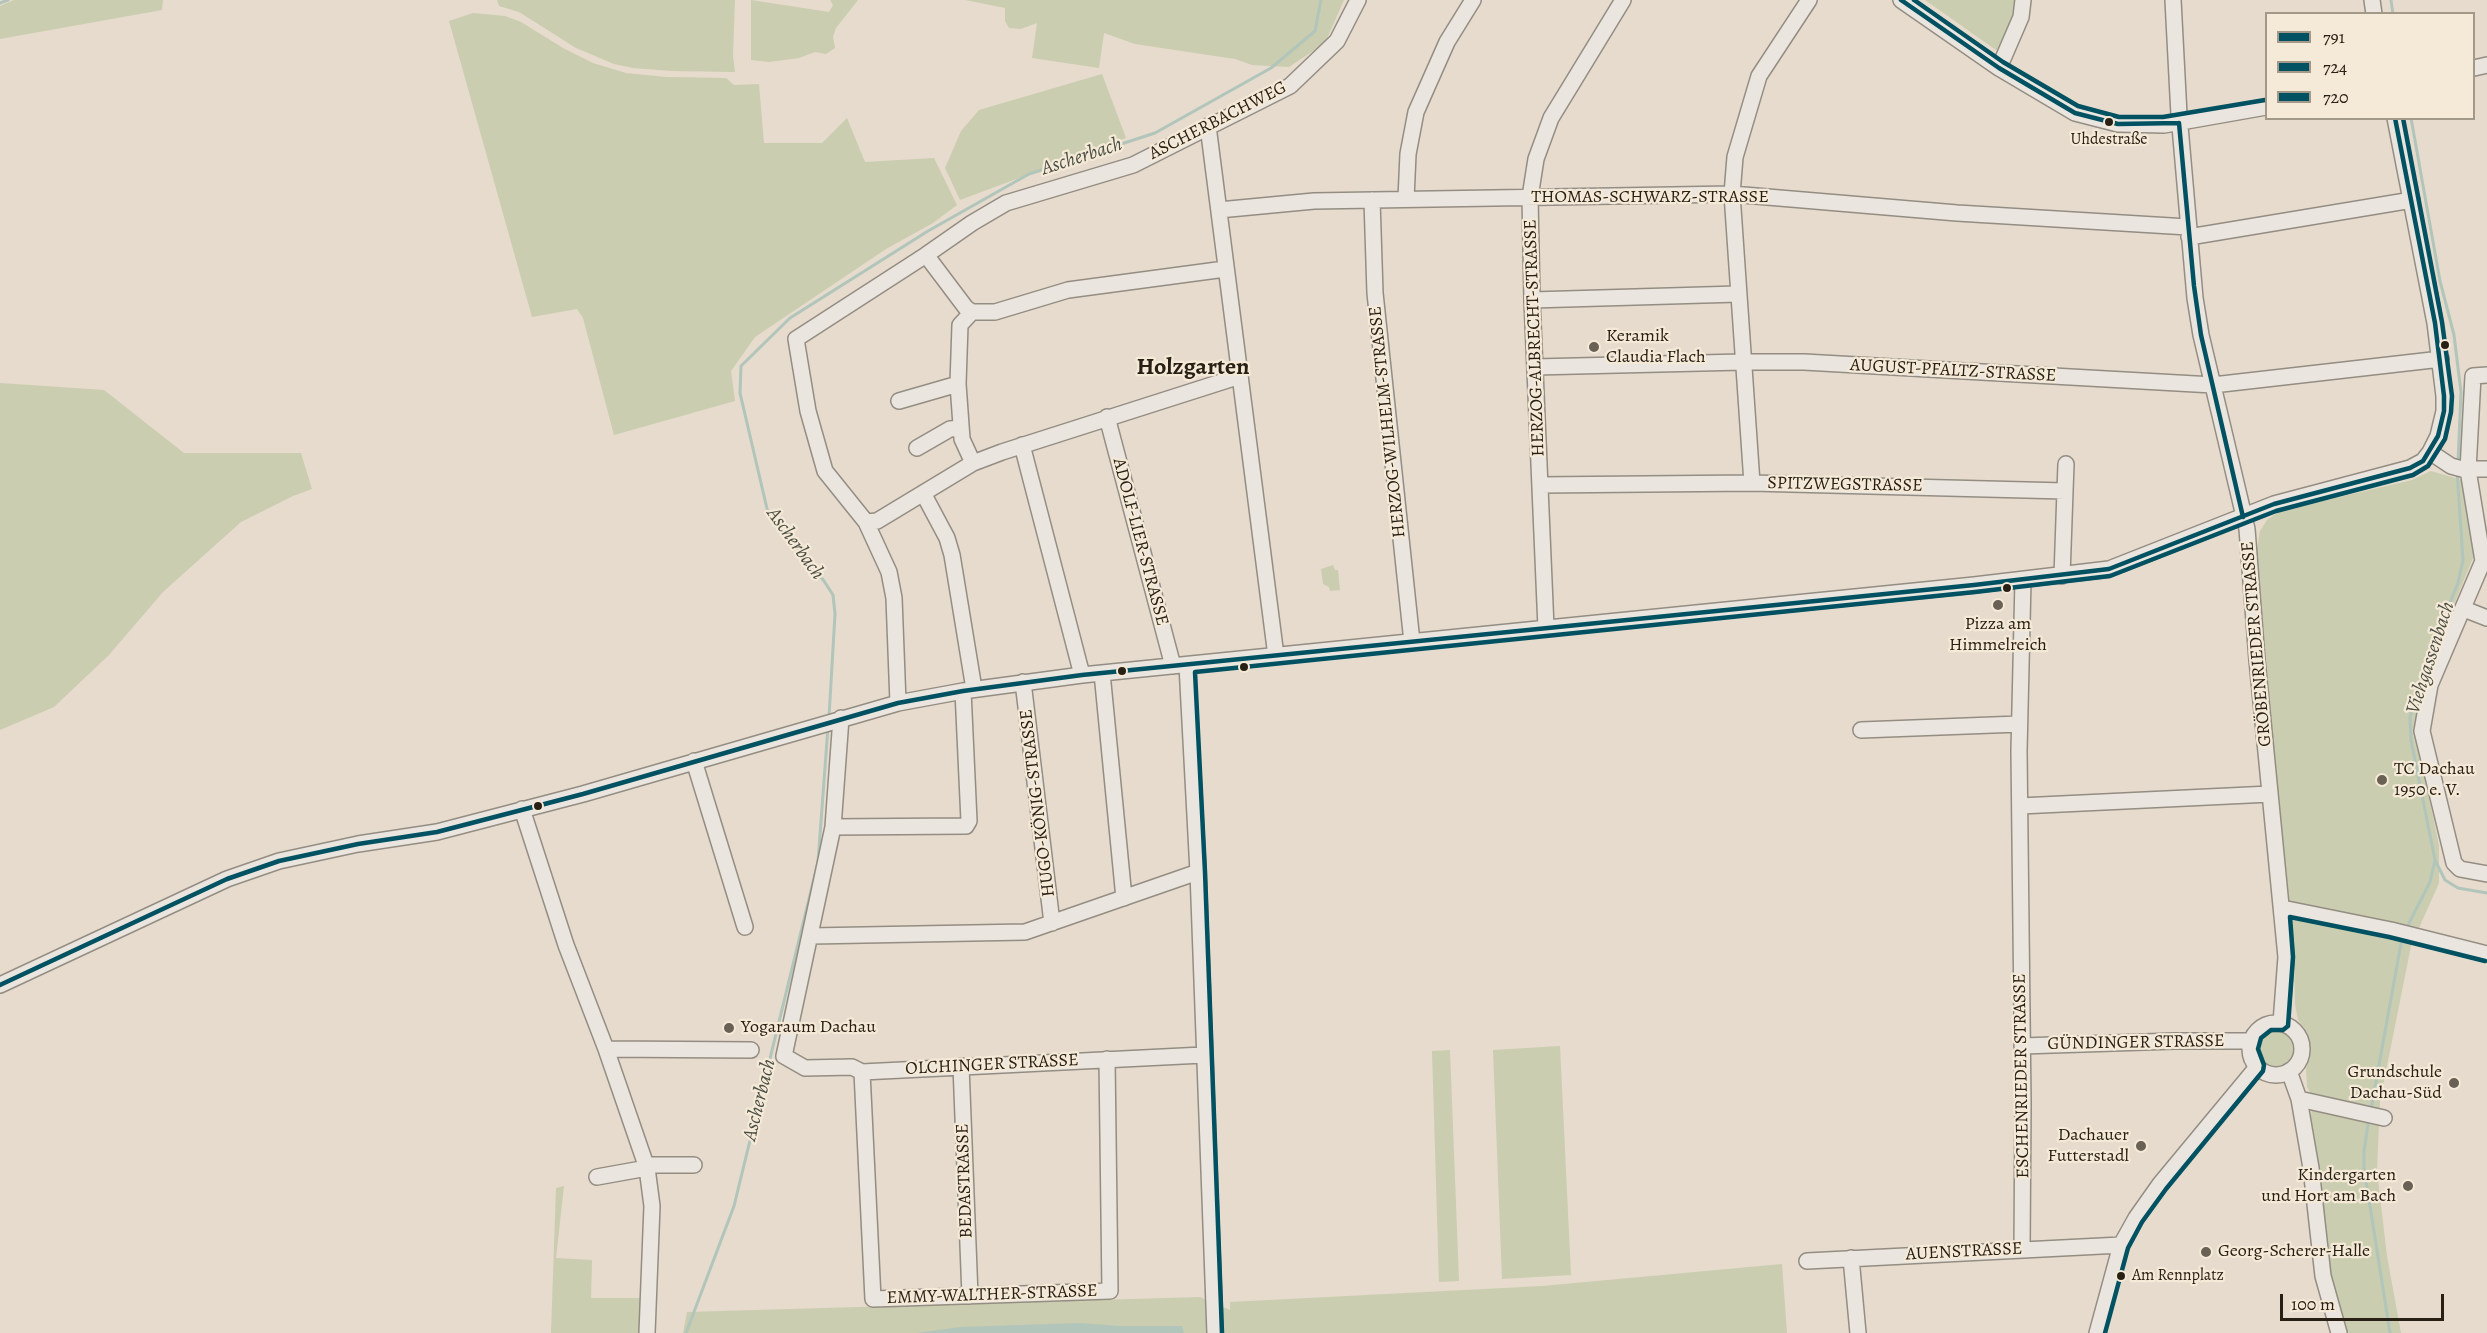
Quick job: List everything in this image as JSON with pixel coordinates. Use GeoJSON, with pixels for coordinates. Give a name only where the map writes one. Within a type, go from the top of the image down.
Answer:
{"type":"FeatureCollection","features":[{"type":"Feature","properties":{"kind":"street","name":"ASCHERBACHWEG"},"geometry":{"type":"LineString","coordinates":[[866,522],[825,471],[808,411],[796,339],[1006,203],[1133,165],[1290,86],[1337,41],[1358,0]]}},
{"type":"Feature","properties":{"kind":"street"},"geometry":{"type":"LineString","coordinates":[[1406,200],[1408,154],[1416,112],[1447,42],[1473,0]]}},
{"type":"Feature","properties":{"kind":"street","name":"HERZOG-ALBRECHT-STRASSE"},"geometry":{"type":"LineString","coordinates":[[1546,628],[1532,300],[1530,197],[1535,164],[1551,118],[1623,0]]}},
{"type":"Feature","properties":{"kind":"street"},"geometry":{"type":"LineString","coordinates":[[1752,483],[1732,194],[1736,151],[1759,76],[1809,0]]}},
{"type":"Feature","properties":{"kind":"street"},"geometry":{"type":"LineString","coordinates":[[1901,0],[1999,68],[2075,113],[2118,124],[2180,123],[2265,107]]}},
{"type":"Feature","properties":{"kind":"street"},"geometry":{"type":"LineString","coordinates":[[1999,68],[2021,17],[2023,0]]}},
{"type":"Feature","properties":{"kind":"street"},"geometry":{"type":"LineString","coordinates":[[0,985],[227,879],[279,861],[358,844],[437,832],[584,794],[819,724],[898,703],[968,690],[1082,675],[2062,576],[2109,569],[2243,517],[2200,335],[2188,232],[2174,0]]}},
{"type":"Feature","properties":{"kind":"street"},"geometry":{"type":"LineString","coordinates":[[2395,120],[2441,359],[2444,411],[2438,436],[2430,452],[2460,468],[2487,469]]}},
{"type":"Feature","properties":{"kind":"street"},"geometry":{"type":"LineString","coordinates":[[1208,126],[1276,656]]}},
{"type":"Feature","properties":{"kind":"street","name":"THOMAS-SCHWARZ-STRASSE"},"geometry":{"type":"LineString","coordinates":[[1219,210],[1314,201],[1732,194],[2188,232],[2412,200]]}},
{"type":"Feature","properties":{"kind":"street","name":"HERZOG-WILHELM-STRASSE"},"geometry":{"type":"LineString","coordinates":[[1372,200],[1378,334],[1412,642]]}},
{"type":"Feature","properties":{"kind":"street"},"geometry":{"type":"LineString","coordinates":[[926,255],[966,308],[972,312],[995,312],[1068,290],[1225,269]]}},
{"type":"Feature","properties":{"kind":"street"},"geometry":{"type":"LineString","coordinates":[[1532,300],[1738,294]]}},
{"type":"Feature","properties":{"kind":"street"},"geometry":{"type":"LineString","coordinates":[[972,312],[960,325],[958,384],[962,439],[973,464]]}},
{"type":"Feature","properties":{"kind":"street","name":"AUGUST-PFALTZ-STRASSE"},"geometry":{"type":"LineString","coordinates":[[1535,367],[1803,362],[2212,386],[2441,359]]}},
{"type":"Feature","properties":{"kind":"street"},"geometry":{"type":"LineString","coordinates":[[2487,375],[2473,376],[2460,468],[2483,561],[2430,685],[2422,731],[2454,863],[2460,869],[2487,874]]}},
{"type":"Feature","properties":{"kind":"street"},"geometry":{"type":"LineString","coordinates":[[898,703],[889,572],[866,522],[877,521],[973,464],[1022,445],[1240,376]]}},
{"type":"Feature","properties":{"kind":"street"},"geometry":{"type":"LineString","coordinates":[[899,400],[958,384]]}},
{"type":"Feature","properties":{"kind":"street","name":"ADOLF-LIER-STRASSE"},"geometry":{"type":"LineString","coordinates":[[1107,417],[1180,665],[1198,872],[1215,1333]]}},
{"type":"Feature","properties":{"kind":"street"},"geometry":{"type":"LineString","coordinates":[[916,448],[950,429],[961,428]]}},
{"type":"Feature","properties":{"kind":"street"},"geometry":{"type":"LineString","coordinates":[[1022,445],[1082,675]]}},
{"type":"Feature","properties":{"kind":"street","name":"GRÖBENRIEDER STRASSE"},"geometry":{"type":"LineString","coordinates":[[2281,1023],[2286,957],[2248,544],[2243,517],[2268,506],[2410,468],[2423,460],[2430,452]]}},
{"type":"Feature","properties":{"kind":"street"},"geometry":{"type":"LineString","coordinates":[[2062,576],[2066,464]]}},
{"type":"Feature","properties":{"kind":"street","name":"SPITZWEGSTRASSE"},"geometry":{"type":"LineString","coordinates":[[1540,485],[1752,483],[2065,491]]}},
{"type":"Feature","properties":{"kind":"street"},"geometry":{"type":"LineString","coordinates":[[833,827],[966,826],[969,821],[968,690],[952,555],[923,493]]}},
{"type":"Feature","properties":{"kind":"street"},"geometry":{"type":"LineString","coordinates":[[2248,544],[2260,517],[2268,506]]}},
{"type":"Feature","properties":{"kind":"street","name":"ESCHENRIEDER STRASSE"},"geometry":{"type":"LineString","coordinates":[[2022,1248],[2019,724],[2023,580]]}},
{"type":"Feature","properties":{"kind":"street"},"geometry":{"type":"LineString","coordinates":[[2464,609],[2487,618]]}},
{"type":"Feature","properties":{"kind":"street"},"geometry":{"type":"LineString","coordinates":[[1101,673],[1124,898]]}},
{"type":"Feature","properties":{"kind":"street","name":"HUGO-KÖNIG-STRASSE"},"geometry":{"type":"LineString","coordinates":[[1023,682],[1052,923]]}},
{"type":"Feature","properties":{"kind":"street"},"geometry":{"type":"LineString","coordinates":[[838,719],[833,827],[811,936],[1025,932],[1198,872]]}},
{"type":"Feature","properties":{"kind":"street"},"geometry":{"type":"LineString","coordinates":[[1861,730],[2019,724]]}},
{"type":"Feature","properties":{"kind":"street"},"geometry":{"type":"LineString","coordinates":[[694,761],[744,927]]}},
{"type":"Feature","properties":{"kind":"street"},"geometry":{"type":"LineString","coordinates":[[2020,806],[2270,794]]}},
{"type":"Feature","properties":{"kind":"street"},"geometry":{"type":"LineString","coordinates":[[522,809],[566,945],[606,1049],[647,1167],[652,1206],[647,1333]]}},
{"type":"Feature","properties":{"kind":"street"},"geometry":{"type":"LineString","coordinates":[[2282,908],[2487,954]]}},
{"type":"Feature","properties":{"kind":"street","name":"OLCHINGER STRASSE"},"geometry":{"type":"LineString","coordinates":[[811,936],[784,1056],[805,1068],[852,1067],[862,1072],[1203,1055]]}},
{"type":"Feature","properties":{"kind":"street"},"geometry":{"type":"LineString","coordinates":[[2269,1023],[2281,1023],[2294,1029],[2302,1044],[2299,1062],[2289,1071],[2277,1075],[2268,1074],[2257,1067],[2251,1056],[2251,1041],[2261,1027],[2269,1023]]}},
{"type":"Feature","properties":{"kind":"street","name":"GÜNDINGER STRASSE"},"geometry":{"type":"LineString","coordinates":[[2022,1046],[2251,1041]]}},
{"type":"Feature","properties":{"kind":"street"},"geometry":{"type":"LineString","coordinates":[[606,1049],[751,1050]]}},
{"type":"Feature","properties":{"kind":"street","name":"EMMY-WALTHER-STRASSE"},"geometry":{"type":"LineString","coordinates":[[862,1072],[873,1299],[1110,1291],[1107,1059]]}},
{"type":"Feature","properties":{"kind":"street","name":"BEDASTRASSE"},"geometry":{"type":"LineString","coordinates":[[961,1066],[970,1296]]}},
{"type":"Feature","properties":{"kind":"street"},"geometry":{"type":"LineString","coordinates":[[2097,1333],[2121,1245],[2136,1218],[2160,1184],[2257,1067]]}},
{"type":"Feature","properties":{"kind":"street"},"geometry":{"type":"LineString","coordinates":[[2289,1071],[2300,1099],[2312,1168],[2323,1276],[2338,1333]]}},
{"type":"Feature","properties":{"kind":"street"},"geometry":{"type":"LineString","coordinates":[[2300,1099],[2384,1118]]}},
{"type":"Feature","properties":{"kind":"street"},"geometry":{"type":"LineString","coordinates":[[597,1177],[647,1167],[694,1165]]}},
{"type":"Feature","properties":{"kind":"street","name":"AUENSTRASSE"},"geometry":{"type":"LineString","coordinates":[[1807,1261],[2022,1248],[2121,1245]]}},
{"type":"Feature","properties":{"kind":"street"},"geometry":{"type":"LineString","coordinates":[[1851,1258],[1858,1333]]}},
{"type":"Feature","properties":{"kind":"green space"},"geometry":{"type":"Polygon","coordinates":[[[14,0],[163,0],[162,10],[0,39],[0,6],[14,0]]]}},
{"type":"Feature","properties":{"kind":"green space"},"geometry":{"type":"Polygon","coordinates":[[[497,0],[735,0],[733,55],[735,72],[672,71],[614,64],[576,48],[519,12],[499,6],[497,0]]]}},
{"type":"Feature","properties":{"kind":"green space"},"geometry":{"type":"Polygon","coordinates":[[[751,0],[829,12],[833,5],[830,0],[858,0],[836,28],[833,37],[835,48],[826,54],[815,52],[799,58],[769,62],[751,60],[751,0]]]}},
{"type":"Feature","properties":{"kind":"green space"},"geometry":{"type":"Polygon","coordinates":[[[965,0],[1344,0],[1325,43],[1289,67],[1252,65],[1235,59],[1135,44],[1104,33],[1099,68],[1032,58],[1037,23],[1021,29],[1009,28],[1005,21],[1005,8],[965,0]]]}},
{"type":"Feature","properties":{"kind":"green space"},"geometry":{"type":"Polygon","coordinates":[[[1925,0],[2018,0],[2017,10],[2001,48],[1996,50],[1925,0]]]}},
{"type":"Feature","properties":{"kind":"green space"},"geometry":{"type":"Polygon","coordinates":[[[473,13],[505,16],[521,22],[563,48],[593,63],[626,73],[666,77],[726,78],[734,85],[759,84],[764,143],[822,143],[847,118],[865,162],[934,158],[957,205],[933,223],[886,249],[755,337],[731,371],[735,401],[614,435],[583,318],[577,309],[532,317],[449,21],[473,13]]]}},
{"type":"Feature","properties":{"kind":"green space"},"geometry":{"type":"Polygon","coordinates":[[[1102,74],[1126,138],[960,200],[945,168],[961,131],[979,110],[1102,74]]]}},
{"type":"Feature","properties":{"kind":"green space"},"geometry":{"type":"Polygon","coordinates":[[[0,383],[104,390],[184,453],[301,453],[312,489],[241,522],[163,592],[109,655],[54,707],[0,730],[0,383]]]}},
{"type":"Feature","properties":{"kind":"green space"},"geometry":{"type":"Polygon","coordinates":[[[2431,471],[2465,481],[2475,553],[2433,656],[2421,696],[2418,741],[2439,846],[2439,883],[2411,946],[2380,1101],[2377,1171],[2387,1256],[2401,1333],[2346,1333],[2335,1296],[2326,1247],[2310,1120],[2314,1099],[2307,1087],[2306,1069],[2310,1052],[2307,1032],[2298,1020],[2295,1004],[2294,952],[2271,737],[2256,553],[2260,531],[2267,520],[2280,511],[2412,480],[2431,471]]]}},
{"type":"Feature","properties":{"kind":"green space"},"geometry":{"type":"Polygon","coordinates":[[[1333,565],[1335,570],[1338,570],[1340,590],[1330,591],[1329,587],[1323,584],[1321,569],[1333,565]]]}},
{"type":"Feature","properties":{"kind":"green space"},"geometry":{"type":"Polygon","coordinates":[[[2276,1031],[2289,1036],[2294,1049],[2289,1062],[2276,1067],[2263,1062],[2258,1049],[2263,1036],[2276,1031]]]}},
{"type":"Feature","properties":{"kind":"green space"},"geometry":{"type":"Polygon","coordinates":[[[1560,1046],[1571,1275],[1502,1279],[1493,1050],[1560,1046]]]}},
{"type":"Feature","properties":{"kind":"green space"},"geometry":{"type":"Polygon","coordinates":[[[1450,1050],[1459,1281],[1439,1282],[1432,1051],[1450,1050]]]}},
{"type":"Feature","properties":{"kind":"green space"},"geometry":{"type":"Polygon","coordinates":[[[564,1186],[556,1258],[592,1260],[591,1298],[643,1298],[644,1333],[551,1333],[556,1188],[564,1186]]]}},
{"type":"Feature","properties":{"kind":"green space"},"geometry":{"type":"Polygon","coordinates":[[[1782,1264],[1787,1333],[683,1333],[687,1312],[1200,1297],[1230,1310],[1230,1302],[1542,1286],[1782,1264]]]}},
{"type":"Feature","properties":{"kind":"shaded area"},"geometry":{"type":"Polygon","coordinates":[[[1080,1323],[1119,1326],[1182,1326],[1184,1333],[916,1333],[961,1327],[1080,1323]]]}},
{"type":"Feature","properties":{"kind":"waterway"},"geometry":{"type":"LineString","coordinates":[[0,3],[8,0]]}},
{"type":"Feature","properties":{"kind":"waterway","name":"Ascherbach"},"geometry":{"type":"LineString","coordinates":[[829,717],[835,614],[833,595],[768,513],[740,393],[741,366],[790,318],[928,231],[1029,174],[1155,133],[1271,68],[1315,31],[1321,0]]}},
{"type":"Feature","properties":{"kind":"waterway","name":"Viehgassenbach"},"geometry":{"type":"LineString","coordinates":[[2391,0],[2393,12]]}},
{"type":"Feature","properties":{"kind":"waterway","name":"Viehgassenbach"},"geometry":{"type":"LineString","coordinates":[[2411,120],[2440,281],[2454,335],[2461,392],[2458,462]]}},
{"type":"Feature","properties":{"kind":"waterway","name":"Viehgassenbach"},"geometry":{"type":"LineString","coordinates":[[2406,929],[2430,882],[2435,860],[2411,740],[2410,717],[2433,644],[2458,583],[2463,560],[2457,471]]}},
{"type":"Feature","properties":{"kind":"waterway","name":"Ascherbach"},"geometry":{"type":"LineString","coordinates":[[686,1333],[734,1206],[818,862],[828,727]]}},
{"type":"Feature","properties":{"kind":"waterway"},"geometry":{"type":"LineString","coordinates":[[2435,860],[2445,880],[2458,888],[2487,893]]}},
{"type":"Feature","properties":{"kind":"waterway","name":"Viehgassenbach"},"geometry":{"type":"LineString","coordinates":[[2371,1109],[2402,938]]}},
{"type":"Feature","properties":{"kind":"waterway","name":"Viehgassenbach"},"geometry":{"type":"LineString","coordinates":[[2369,1118],[2364,1168],[2390,1333]]}},
{"type":"Feature","properties":{"kind":"transit line","name":"791"},"geometry":{"type":"LineString","coordinates":[[1901,0],[1999,68],[2075,113],[2118,124],[2179,123]]}},
{"type":"Feature","properties":{"kind":"transit line","name":"720"},"geometry":{"type":"LineString","coordinates":[[1914,0],[2003,62],[2078,106],[2119,117],[2163,117],[2265,100]]}},
{"type":"Feature","properties":{"kind":"transit line","name":"791"},"geometry":{"type":"LineString","coordinates":[[0,985],[227,879],[279,861],[358,844],[437,832],[583,794],[898,703],[963,691],[1082,675],[1974,585],[2109,569],[2274,504],[2410,468],[2423,461],[2438,436],[2444,411],[2444,396],[2435,323],[2395,120]]}},
{"type":"Feature","properties":{"kind":"transit line","name":"724"},"geometry":{"type":"LineString","coordinates":[[1222,1333],[1205,872],[1195,672],[1975,592],[2110,576],[2276,511],[2413,475],[2428,466],[2445,439],[2452,396],[2442,322],[2403,120]]}},
{"type":"Feature","properties":{"kind":"transit line","name":"791"},"geometry":{"type":"LineString","coordinates":[[2179,123],[2194,286],[2201,335],[2243,517]]}},
{"type":"Feature","properties":{"kind":"transit line","name":"724"},"geometry":{"type":"LineString","coordinates":[[2105,1333],[2128,1248],[2142,1222],[2166,1189],[2263,1071],[2264,1065],[2258,1049],[2261,1038],[2271,1030],[2283,1030],[2288,1026],[2293,957],[2290,917],[2389,937],[2485,961]]}},
{"type":"Feature","properties":{"kind":"place","name":"Uhdestraße"},"geometry":{"type":"Point","coordinates":[2109,122]}},
{"type":"Feature","properties":{"kind":"place","name":"Keramik Claudia Flach"},"geometry":{"type":"Point","coordinates":[1594,347]}},
{"type":"Feature","properties":{"kind":"place","name":"Pizza am Himmelreich"},"geometry":{"type":"Point","coordinates":[1998,605]}},
{"type":"Feature","properties":{"kind":"place","name":"TC Dachau 1950 e. V."},"geometry":{"type":"Point","coordinates":[2382,780]}},
{"type":"Feature","properties":{"kind":"place","name":"Yogaraum Dachau"},"geometry":{"type":"Point","coordinates":[729,1028]}},
{"type":"Feature","properties":{"kind":"place","name":"Grundschule Dachau-Süd"},"geometry":{"type":"Point","coordinates":[2454,1083]}},
{"type":"Feature","properties":{"kind":"place","name":"Dachauer Futterstadl"},"geometry":{"type":"Point","coordinates":[2141,1146]}},
{"type":"Feature","properties":{"kind":"place","name":"Kindergarten und Hort am Bach"},"geometry":{"type":"Point","coordinates":[2408,1186]}},
{"type":"Feature","properties":{"kind":"place","name":"Georg-Scherer-Halle"},"geometry":{"type":"Point","coordinates":[2206,1252]}},
{"type":"Feature","properties":{"kind":"place","name":"Am Rennplatz"},"geometry":{"type":"Point","coordinates":[2121,1276]}},
{"type":"Feature","properties":{"kind":"district","name":"Holzgarten"},"geometry":{"type":"Point","coordinates":[1193,368]}}]}
